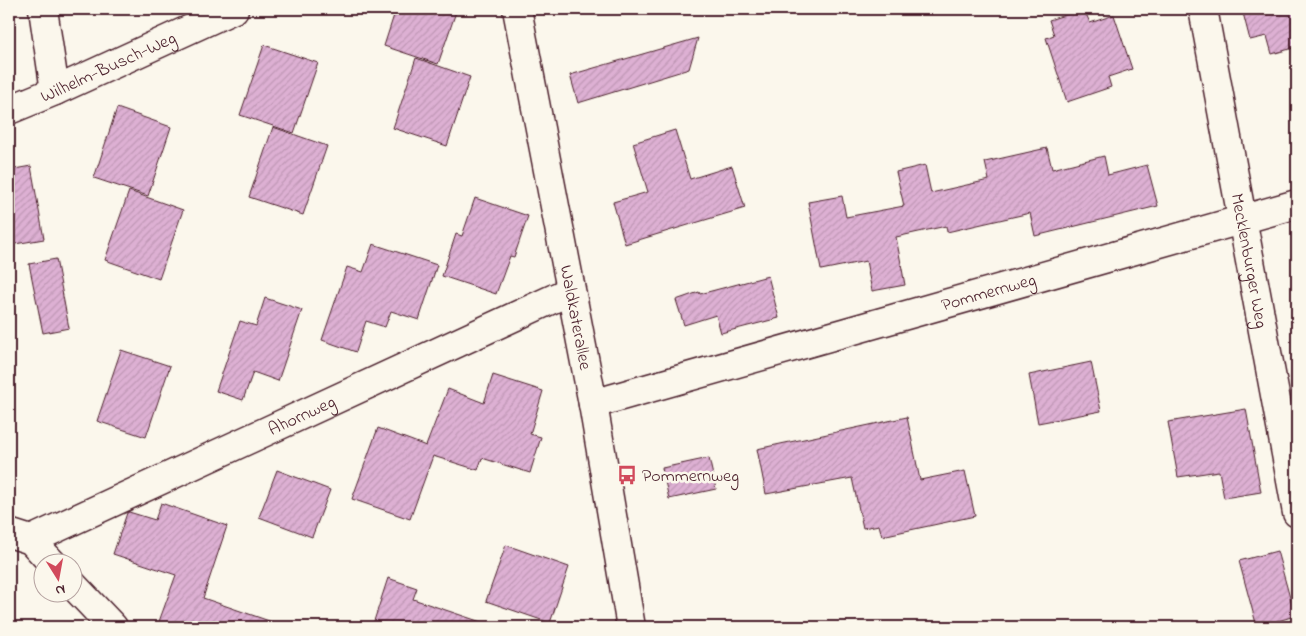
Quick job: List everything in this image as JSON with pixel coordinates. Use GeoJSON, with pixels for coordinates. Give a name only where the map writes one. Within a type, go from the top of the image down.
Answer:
{"type":"FeatureCollection","features":[{"type":"Feature","properties":{"kind":"street"},"geometry":{"type":"LineString","coordinates":[[43,9],[55,91]]}},
{"type":"Feature","properties":{"kind":"street","name":"Wilhelm-Busch-Weg"},"geometry":{"type":"LineString","coordinates":[[9,110],[55,91],[234,9]]}},
{"type":"Feature","properties":{"kind":"street","name":"Waldkaterallee"},"geometry":{"type":"LineString","coordinates":[[517,9],[593,404],[630,627]]}},
{"type":"Feature","properties":{"kind":"street","name":"Mecklenburger Weg"},"geometry":{"type":"LineString","coordinates":[[1203,9],[1244,220],[1297,513]]}},
{"type":"Feature","properties":{"kind":"street","name":"Pommernweg"},"geometry":{"type":"LineString","coordinates":[[593,404],[1297,204]]}},
{"type":"Feature","properties":{"kind":"street","name":"Ahornweg"},"geometry":{"type":"LineString","coordinates":[[20,536],[570,291]]}},
{"type":"Feature","properties":{"kind":"street"},"geometry":{"type":"LineString","coordinates":[[20,536],[41,554]]}},
{"type":"Feature","properties":{"kind":"street"},"geometry":{"type":"LineString","coordinates":[[82,594],[113,627]]}},
{"type":"Feature","properties":{"kind":"building"},"geometry":{"type":"Polygon","coordinates":[[[396,9],[457,9],[438,64],[384,46],[396,9]]]}},
{"type":"Feature","properties":{"kind":"building"},"geometry":{"type":"Polygon","coordinates":[[[1084,9],[1090,23],[1114,15],[1132,69],[1108,77],[1111,87],[1067,102],[1046,38],[1054,35],[1049,20],[1084,9]]]}},
{"type":"Feature","properties":{"kind":"building"},"geometry":{"type":"Polygon","coordinates":[[[1242,9],[1297,9],[1297,47],[1272,54],[1267,36],[1250,40],[1242,9]]]}},
{"type":"Feature","properties":{"kind":"building"},"geometry":{"type":"Polygon","coordinates":[[[698,38],[689,69],[578,103],[570,75],[698,38]]]}},
{"type":"Feature","properties":{"kind":"building"},"geometry":{"type":"Polygon","coordinates":[[[264,45],[318,63],[294,133],[240,115],[264,45]]]}},
{"type":"Feature","properties":{"kind":"building"},"geometry":{"type":"Polygon","coordinates":[[[416,58],[470,77],[447,146],[393,128],[416,58]]]}},
{"type":"Feature","properties":{"kind":"building"},"geometry":{"type":"Polygon","coordinates":[[[117,108],[171,127],[148,196],[94,178],[117,108]]]}},
{"type":"Feature","properties":{"kind":"building"},"geometry":{"type":"Polygon","coordinates":[[[273,127],[327,146],[303,215],[249,197],[273,127]]]}},
{"type":"Feature","properties":{"kind":"building"},"geometry":{"type":"Polygon","coordinates":[[[675,130],[690,179],[732,166],[745,208],[625,244],[613,202],[648,192],[633,143],[675,130]]]}},
{"type":"Feature","properties":{"kind":"building"},"geometry":{"type":"Polygon","coordinates":[[[1047,148],[1052,169],[1104,156],[1108,175],[1147,165],[1158,206],[1035,236],[1030,213],[947,232],[946,226],[896,237],[905,285],[872,291],[866,261],[821,270],[808,202],[842,196],[846,217],[904,206],[896,172],[925,165],[931,193],[989,180],[985,162],[1047,148]]]}},
{"type":"Feature","properties":{"kind":"building"},"geometry":{"type":"Polygon","coordinates":[[[31,166],[44,239],[9,245],[9,170],[31,166]]]}},
{"type":"Feature","properties":{"kind":"building"},"geometry":{"type":"Polygon","coordinates":[[[129,191],[183,210],[159,279],[105,260],[129,191]]]}},
{"type":"Feature","properties":{"kind":"building"},"geometry":{"type":"Polygon","coordinates":[[[475,198],[528,216],[514,257],[510,256],[496,294],[442,276],[456,234],[462,236],[475,198]]]}},
{"type":"Feature","properties":{"kind":"building"},"geometry":{"type":"Polygon","coordinates":[[[373,244],[437,265],[419,320],[391,311],[385,327],[366,321],[356,352],[322,340],[347,267],[363,272],[373,244]]]}},
{"type":"Feature","properties":{"kind":"building"},"geometry":{"type":"Polygon","coordinates":[[[56,259],[69,328],[43,333],[29,264],[56,259]]]}},
{"type":"Feature","properties":{"kind":"building"},"geometry":{"type":"Polygon","coordinates":[[[768,276],[779,318],[721,333],[716,315],[684,325],[676,300],[699,292],[700,294],[768,276]]]}},
{"type":"Feature","properties":{"kind":"building"},"geometry":{"type":"Polygon","coordinates":[[[265,298],[302,310],[278,381],[253,372],[243,400],[216,391],[240,321],[256,326],[265,298]]]}},
{"type":"Feature","properties":{"kind":"building"},"geometry":{"type":"Polygon","coordinates":[[[121,350],[170,366],[146,437],[97,421],[121,350]]]}},
{"type":"Feature","properties":{"kind":"building"},"geometry":{"type":"Polygon","coordinates":[[[1091,362],[1101,411],[1038,423],[1029,375],[1091,362]]]}},
{"type":"Feature","properties":{"kind":"building"},"geometry":{"type":"Polygon","coordinates":[[[493,375],[543,391],[530,434],[541,437],[530,473],[482,458],[478,470],[433,456],[410,519],[352,499],[378,428],[426,446],[448,389],[484,403],[493,375]]]}},
{"type":"Feature","properties":{"kind":"building"},"geometry":{"type":"Polygon","coordinates":[[[1246,409],[1261,492],[1224,498],[1219,471],[1178,477],[1168,422],[1246,409]]]}},
{"type":"Feature","properties":{"kind":"building"},"geometry":{"type":"Polygon","coordinates":[[[907,417],[920,480],[965,471],[975,516],[882,536],[879,525],[863,528],[852,478],[766,494],[757,449],[907,417]]]}},
{"type":"Feature","properties":{"kind":"building"},"geometry":{"type":"Polygon","coordinates":[[[709,458],[716,489],[669,499],[662,468],[709,458]]]}},
{"type":"Feature","properties":{"kind":"building"},"geometry":{"type":"Polygon","coordinates":[[[277,470],[330,490],[312,537],[259,517],[277,470]]]}},
{"type":"Feature","properties":{"kind":"building"},"geometry":{"type":"Polygon","coordinates":[[[161,503],[227,526],[203,598],[275,623],[274,627],[157,627],[176,575],[113,554],[127,513],[155,520],[161,503]]]}},
{"type":"Feature","properties":{"kind":"building"},"geometry":{"type":"Polygon","coordinates":[[[506,545],[569,567],[550,623],[486,601],[506,545]]]}},
{"type":"Feature","properties":{"kind":"building"},"geometry":{"type":"Polygon","coordinates":[[[1277,551],[1295,616],[1257,627],[1239,561],[1277,551]]]}},
{"type":"Feature","properties":{"kind":"building"},"geometry":{"type":"Polygon","coordinates":[[[388,578],[417,588],[413,599],[484,623],[483,627],[372,627],[388,578]]]}},
{"type":"Feature","properties":{"kind":"place","name":"Pommernweg"},"geometry":{"type":"Point","coordinates":[627,475]}}]}
